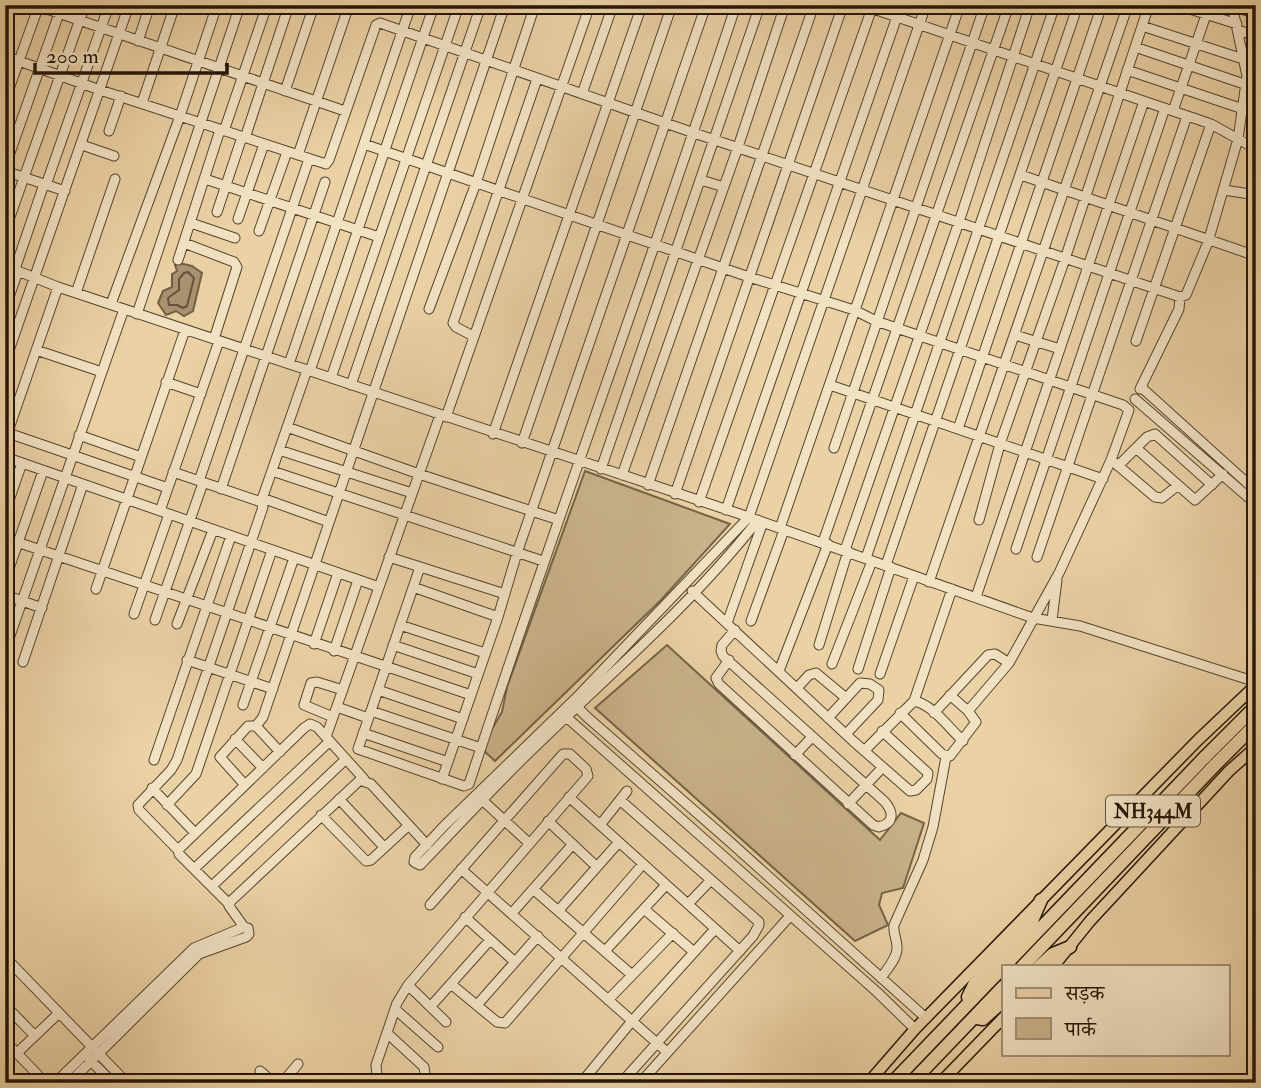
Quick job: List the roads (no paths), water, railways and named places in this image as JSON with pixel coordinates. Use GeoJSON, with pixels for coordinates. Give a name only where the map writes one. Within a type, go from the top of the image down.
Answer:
{"type":"FeatureCollection","features":[{"type":"Feature","properties":{"kind":"highway","name":"NH344M"},"geometry":{"type":"LineString","coordinates":[[1024,965],[1214,756],[1256,706]]}},
{"type":"Feature","properties":{"kind":"highway","name":"NH344M"},"geometry":{"type":"LineString","coordinates":[[1007,965],[1214,756],[1256,724]]}},
{"type":"Feature","properties":{"kind":"highway"},"geometry":{"type":"LineString","coordinates":[[962,1010],[975,983],[1031,923],[1041,901]]}},
{"type":"Feature","properties":{"kind":"highway"},"geometry":{"type":"LineString","coordinates":[[1041,965],[1053,954],[1070,947]]}},
{"type":"Feature","properties":{"kind":"highway","name":"NH344M"},"geometry":{"type":"LineString","coordinates":[[892,1083],[1002,970]]}},
{"type":"Feature","properties":{"kind":"highway"},"geometry":{"type":"LineString","coordinates":[[911,1083],[1002,988]]}},
{"type":"Feature","properties":{"kind":"highway"},"geometry":{"type":"LineString","coordinates":[[973,1018],[983,1019],[1002,1002]]}},
{"type":"Feature","properties":{"kind":"main road"},"geometry":{"type":"LineString","coordinates":[[869,1083],[915,1029],[1256,684]]}},
{"type":"Feature","properties":{"kind":"main road"},"geometry":{"type":"LineString","coordinates":[[1198,740],[1229,771]]}},
{"type":"Feature","properties":{"kind":"main road"},"geometry":{"type":"LineString","coordinates":[[1055,965],[1090,921],[1229,771],[1256,747]]}},
{"type":"Feature","properties":{"kind":"main road"},"geometry":{"type":"LineString","coordinates":[[940,1083],[1002,1019]]}},
{"type":"Feature","properties":{"kind":"street"},"geometry":{"type":"LineString","coordinates":[[5,231],[85,5]]}},
{"type":"Feature","properties":{"kind":"street"},"geometry":{"type":"LineString","coordinates":[[5,309],[13,269],[109,5]]}},
{"type":"Feature","properties":{"kind":"street"},"geometry":{"type":"LineString","coordinates":[[6,360],[129,5]]}},
{"type":"Feature","properties":{"kind":"street"},"geometry":{"type":"LineString","coordinates":[[138,41],[150,5]]}},
{"type":"Feature","properties":{"kind":"street"},"geometry":{"type":"LineString","coordinates":[[142,103],[176,5]]}},
{"type":"Feature","properties":{"kind":"street"},"geometry":{"type":"LineString","coordinates":[[111,304],[180,116],[217,5]]}},
{"type":"Feature","properties":{"kind":"street"},"geometry":{"type":"LineString","coordinates":[[137,314],[240,5]]}},
{"type":"Feature","properties":{"kind":"street"},"geometry":{"type":"LineString","coordinates":[[178,260],[267,5]]}},
{"type":"Feature","properties":{"kind":"street"},"geometry":{"type":"LineString","coordinates":[[217,212],[289,5]]}},
{"type":"Feature","properties":{"kind":"street"},"geometry":{"type":"LineString","coordinates":[[285,90],[314,5]]}},
{"type":"Feature","properties":{"kind":"street"},"geometry":{"type":"LineString","coordinates":[[298,155],[349,5]]}},
{"type":"Feature","properties":{"kind":"street"},"geometry":{"type":"LineString","coordinates":[[289,364],[411,5]]}},
{"type":"Feature","properties":{"kind":"street"},"geometry":{"type":"LineString","coordinates":[[69,1083],[92,1054],[194,948],[244,926],[229,904],[137,807],[174,765],[252,543],[263,507],[262,500],[279,450],[309,371],[434,5]]}},
{"type":"Feature","properties":{"kind":"street"},"geometry":{"type":"LineString","coordinates":[[331,378],[459,5]]}},
{"type":"Feature","properties":{"kind":"street"},"geometry":{"type":"LineString","coordinates":[[352,385],[481,5]]}},
{"type":"Feature","properties":{"kind":"street"},"geometry":{"type":"LineString","coordinates":[[256,726],[263,717],[273,689],[505,5]]}},
{"type":"Feature","properties":{"kind":"street"},"geometry":{"type":"LineString","coordinates":[[429,309],[476,183],[535,5]]}},
{"type":"Feature","properties":{"kind":"street"},"geometry":{"type":"LineString","coordinates":[[194,869],[328,739],[389,557],[473,335],[590,5]]}},
{"type":"Feature","properties":{"kind":"street"},"geometry":{"type":"LineString","coordinates":[[583,94],[613,5]]}},
{"type":"Feature","properties":{"kind":"street"},"geometry":{"type":"LineString","coordinates":[[493,433],[642,5]]}},
{"type":"Feature","properties":{"kind":"street"},"geometry":{"type":"LineString","coordinates":[[522,443],[672,5]]}},
{"type":"Feature","properties":{"kind":"street"},"geometry":{"type":"LineString","coordinates":[[442,779],[706,5]]}},
{"type":"Feature","properties":{"kind":"street"},"geometry":{"type":"LineString","coordinates":[[469,784],[543,561],[694,133],[736,5]]}},
{"type":"Feature","properties":{"kind":"street"},"geometry":{"type":"LineString","coordinates":[[601,468],[716,140],[760,5]]}},
{"type":"Feature","properties":{"kind":"street"},"geometry":{"type":"LineString","coordinates":[[622,475],[738,147],[785,5]]}},
{"type":"Feature","properties":{"kind":"street"},"geometry":{"type":"LineString","coordinates":[[648,485],[814,5]]}},
{"type":"Feature","properties":{"kind":"street"},"geometry":{"type":"LineString","coordinates":[[675,494],[843,5]]}},
{"type":"Feature","properties":{"kind":"street"},"geometry":{"type":"LineString","coordinates":[[726,510],[901,5]]}},
{"type":"Feature","properties":{"kind":"street"},"geometry":{"type":"LineString","coordinates":[[729,660],[717,675],[717,681],[873,825],[879,827],[889,821],[893,815],[892,810],[729,660],[723,656],[721,649],[731,626],[757,520],[824,301],[926,5]]}},
{"type":"Feature","properties":{"kind":"street"},"geometry":{"type":"LineString","coordinates":[[751,621],[854,310],[960,5]]}},
{"type":"Feature","properties":{"kind":"street"},"geometry":{"type":"LineString","coordinates":[[834,448],[985,5]]}},
{"type":"Feature","properties":{"kind":"street"},"geometry":{"type":"LineString","coordinates":[[779,671],[1009,5]]}},
{"type":"Feature","properties":{"kind":"street"},"geometry":{"type":"LineString","coordinates":[[819,645],[847,550],[1030,5]]}},
{"type":"Feature","properties":{"kind":"street"},"geometry":{"type":"LineString","coordinates":[[832,664],[1055,5]]}},
{"type":"Feature","properties":{"kind":"street"},"geometry":{"type":"LineString","coordinates":[[858,669],[888,566],[1078,5]]}},
{"type":"Feature","properties":{"kind":"street"},"geometry":{"type":"LineString","coordinates":[[958,429],[1102,5]]}},
{"type":"Feature","properties":{"kind":"street"},"geometry":{"type":"LineString","coordinates":[[929,582],[1128,5]]}},
{"type":"Feature","properties":{"kind":"street"},"geometry":{"type":"LineString","coordinates":[[979,520],[1000,444],[1149,5]]}},
{"type":"Feature","properties":{"kind":"street"},"geometry":{"type":"LineString","coordinates":[[1177,5],[1256,36]]}},
{"type":"Feature","properties":{"kind":"street"},"geometry":{"type":"LineString","coordinates":[[5,100],[38,6],[60,9],[101,28],[345,111]]}},
{"type":"Feature","properties":{"kind":"street"},"geometry":{"type":"LineString","coordinates":[[699,502],[816,173],[869,6],[1211,124],[1256,149]]}},
{"type":"Feature","properties":{"kind":"street"},"geometry":{"type":"LineString","coordinates":[[1232,6],[1256,14]]}},
{"type":"Feature","properties":{"kind":"street"},"geometry":{"type":"LineString","coordinates":[[5,56],[324,164],[327,163],[376,25],[380,23],[694,133],[1044,249],[1065,259],[1180,298],[1186,295],[1208,242],[1238,139],[1249,88],[1232,6]]}},
{"type":"Feature","properties":{"kind":"street"},"geometry":{"type":"LineString","coordinates":[[60,9],[5,169],[65,191]]}},
{"type":"Feature","properties":{"kind":"street"},"geometry":{"type":"LineString","coordinates":[[1016,549],[1130,212],[1169,109],[1181,87],[1206,15]]}},
{"type":"Feature","properties":{"kind":"street"},"geometry":{"type":"LineString","coordinates":[[1142,26],[1196,43],[1256,69]]}},
{"type":"Feature","properties":{"kind":"street"},"geometry":{"type":"LineString","coordinates":[[1135,47],[1249,88]]}},
{"type":"Feature","properties":{"kind":"street"},"geometry":{"type":"LineString","coordinates":[[1127,70],[1243,109]]}},
{"type":"Feature","properties":{"kind":"street"},"geometry":{"type":"LineString","coordinates":[[473,335],[453,323],[537,79]]}},
{"type":"Feature","properties":{"kind":"street"},"geometry":{"type":"LineString","coordinates":[[109,131],[121,96]]}},
{"type":"Feature","properties":{"kind":"street"},"geometry":{"type":"LineString","coordinates":[[976,597],[1144,101]]}},
{"type":"Feature","properties":{"kind":"street"},"geometry":{"type":"LineString","coordinates":[[1037,557],[1187,116]]}},
{"type":"Feature","properties":{"kind":"street"},"geometry":{"type":"LineString","coordinates":[[1136,341],[1211,124]]}},
{"type":"Feature","properties":{"kind":"street"},"geometry":{"type":"LineString","coordinates":[[238,219],[264,144]]}},
{"type":"Feature","properties":{"kind":"street"},"geometry":{"type":"LineString","coordinates":[[364,144],[749,277],[854,310],[876,321],[1071,387],[1129,410]]}},
{"type":"Feature","properties":{"kind":"street"},"geometry":{"type":"LineString","coordinates":[[82,145],[114,156]]}},
{"type":"Feature","properties":{"kind":"street"},"geometry":{"type":"LineString","coordinates":[[259,231],[287,152]]}},
{"type":"Feature","properties":{"kind":"street"},"geometry":{"type":"LineString","coordinates":[[155,620],[190,522],[244,349],[309,159]]}},
{"type":"Feature","properties":{"kind":"street"},"geometry":{"type":"LineString","coordinates":[[1021,175],[1208,242],[1256,256]]}},
{"type":"Feature","properties":{"kind":"street"},"geometry":{"type":"LineString","coordinates":[[76,293],[115,179]]}},
{"type":"Feature","properties":{"kind":"street"},"geometry":{"type":"LineString","coordinates":[[205,179],[379,237]]}},
{"type":"Feature","properties":{"kind":"street"},"geometry":{"type":"LineString","coordinates":[[701,180],[724,187]]}},
{"type":"Feature","properties":{"kind":"street"},"geometry":{"type":"LineString","coordinates":[[221,489],[325,183]]}},
{"type":"Feature","properties":{"kind":"street"},"geometry":{"type":"LineString","coordinates":[[1224,190],[1256,193]]}},
{"type":"Feature","properties":{"kind":"street"},"geometry":{"type":"LineString","coordinates":[[191,223],[235,237]]}},
{"type":"Feature","properties":{"kind":"street"},"geometry":{"type":"LineString","coordinates":[[134,614],[164,513],[168,488],[201,394],[237,267],[234,262],[184,243]]}},
{"type":"Feature","properties":{"kind":"street"},"geometry":{"type":"LineString","coordinates":[[13,269],[137,314],[847,550],[1033,618],[1080,626],[1256,684]]}},
{"type":"Feature","properties":{"kind":"street"},"geometry":{"type":"LineString","coordinates":[[58,287],[6,437],[72,455],[168,488]]}},
{"type":"Feature","properties":{"kind":"street"},"geometry":{"type":"LineString","coordinates":[[1115,463],[1129,410],[1179,309],[1180,298]]}},
{"type":"Feature","properties":{"kind":"street"},"geometry":{"type":"LineString","coordinates":[[5,650],[124,309]]}},
{"type":"Feature","properties":{"kind":"street"},"geometry":{"type":"LineString","coordinates":[[96,589],[185,330]]}},
{"type":"Feature","properties":{"kind":"street"},"geometry":{"type":"LineString","coordinates":[[1015,335],[1060,349]]}},
{"type":"Feature","properties":{"kind":"street"},"geometry":{"type":"LineString","coordinates":[[36,350],[102,372]]}},
{"type":"Feature","properties":{"kind":"street"},"geometry":{"type":"LineString","coordinates":[[166,382],[201,394]]}},
{"type":"Feature","properties":{"kind":"street"},"geometry":{"type":"LineString","coordinates":[[830,385],[980,435],[1102,480]]}},
{"type":"Feature","properties":{"kind":"street"},"geometry":{"type":"LineString","coordinates":[[1141,387],[1256,491]]}},
{"type":"Feature","properties":{"kind":"street"},"geometry":{"type":"LineString","coordinates":[[1135,399],[1256,504]]}},
{"type":"Feature","properties":{"kind":"street"},"geometry":{"type":"LineString","coordinates":[[288,427],[559,520]]}},
{"type":"Feature","properties":{"kind":"street"},"geometry":{"type":"LineString","coordinates":[[968,711],[1009,663],[1059,573],[1102,480],[1115,463],[1147,437],[1155,434],[1212,485]]}},
{"type":"Feature","properties":{"kind":"street"},"geometry":{"type":"LineString","coordinates":[[79,435],[141,457]]}},
{"type":"Feature","properties":{"kind":"street"},"geometry":{"type":"LineString","coordinates":[[1136,448],[1195,500],[1223,474]]}},
{"type":"Feature","properties":{"kind":"street"},"geometry":{"type":"LineString","coordinates":[[279,450],[412,493]]}},
{"type":"Feature","properties":{"kind":"street"},"geometry":{"type":"LineString","coordinates":[[5,457],[379,587]]}},
{"type":"Feature","properties":{"kind":"street"},"geometry":{"type":"LineString","coordinates":[[5,512],[22,463]]}},
{"type":"Feature","properties":{"kind":"street"},"geometry":{"type":"LineString","coordinates":[[1115,463],[1159,498],[1177,486]]}},
{"type":"Feature","properties":{"kind":"street"},"geometry":{"type":"LineString","coordinates":[[5,580],[43,471]]}},
{"type":"Feature","properties":{"kind":"street"},"geometry":{"type":"LineString","coordinates":[[272,471],[543,561]]}},
{"type":"Feature","properties":{"kind":"street"},"geometry":{"type":"LineString","coordinates":[[173,472],[329,522]]}},
{"type":"Feature","properties":{"kind":"street"},"geometry":{"type":"LineString","coordinates":[[23,662],[83,484]]}},
{"type":"Feature","properties":{"kind":"street"},"geometry":{"type":"LineString","coordinates":[[479,798],[423,862],[417,864],[414,859],[427,845],[574,704],[685,584],[757,520]]}},
{"type":"Feature","properties":{"kind":"street"},"geometry":{"type":"LineString","coordinates":[[574,704],[695,593],[729,557],[757,520]]}},
{"type":"Feature","properties":{"kind":"street"},"geometry":{"type":"LineString","coordinates":[[177,624],[213,530]]}},
{"type":"Feature","properties":{"kind":"street"},"geometry":{"type":"LineString","coordinates":[[154,760],[231,536]]}},
{"type":"Feature","properties":{"kind":"street"},"geometry":{"type":"LineString","coordinates":[[5,538],[471,695]]}},
{"type":"Feature","properties":{"kind":"street"},"geometry":{"type":"LineString","coordinates":[[167,805],[197,774],[272,550]]}},
{"type":"Feature","properties":{"kind":"street"},"geometry":{"type":"LineString","coordinates":[[389,557],[505,594]]}},
{"type":"Feature","properties":{"kind":"street"},"geometry":{"type":"LineString","coordinates":[[243,705],[294,558]]}},
{"type":"Feature","properties":{"kind":"street"},"geometry":{"type":"LineString","coordinates":[[421,567],[358,747],[360,751],[442,779],[464,786],[469,784]]}},
{"type":"Feature","properties":{"kind":"street"},"geometry":{"type":"LineString","coordinates":[[314,644],[338,573]]}},
{"type":"Feature","properties":{"kind":"street"},"geometry":{"type":"LineString","coordinates":[[1052,620],[1059,573]]}},
{"type":"Feature","properties":{"kind":"street"},"geometry":{"type":"LineString","coordinates":[[880,674],[914,576]]}},
{"type":"Feature","properties":{"kind":"street"},"geometry":{"type":"LineString","coordinates":[[334,651],[358,580]]}},
{"type":"Feature","properties":{"kind":"street"},"geometry":{"type":"LineString","coordinates":[[685,584],[864,751],[910,791],[916,790],[928,776],[925,768],[882,731]]}},
{"type":"Feature","properties":{"kind":"street"},"geometry":{"type":"LineString","coordinates":[[414,587],[498,617]]}},
{"type":"Feature","properties":{"kind":"street"},"geometry":{"type":"LineString","coordinates":[[864,751],[914,701],[952,589]]}},
{"type":"Feature","properties":{"kind":"street"},"geometry":{"type":"LineString","coordinates":[[5,595],[42,608]]}},
{"type":"Feature","properties":{"kind":"street"},"geometry":{"type":"LineString","coordinates":[[400,625],[485,653]]}},
{"type":"Feature","properties":{"kind":"street"},"geometry":{"type":"LineString","coordinates":[[393,645],[478,674]]}},
{"type":"Feature","properties":{"kind":"street"},"geometry":{"type":"LineString","coordinates":[[933,713],[988,655],[995,654],[1009,663]]}},
{"type":"Feature","properties":{"kind":"street"},"geometry":{"type":"LineString","coordinates":[[187,660],[273,689]]}},
{"type":"Feature","properties":{"kind":"street"},"geometry":{"type":"LineString","coordinates":[[797,688],[810,674],[816,673],[846,698]]}},
{"type":"Feature","properties":{"kind":"street"},"geometry":{"type":"LineString","coordinates":[[343,690],[317,682],[311,683],[304,705],[335,712],[369,714],[481,748]]}},
{"type":"Feature","properties":{"kind":"street"},"geometry":{"type":"LineString","coordinates":[[828,718],[863,682],[875,687],[880,692],[878,700],[846,734]]}},
{"type":"Feature","properties":{"kind":"street"},"geometry":{"type":"LineString","coordinates":[[378,690],[463,719]]}},
{"type":"Feature","properties":{"kind":"street"},"geometry":{"type":"LineString","coordinates":[[881,978],[895,955],[897,947],[893,934],[894,925],[923,860],[933,827],[946,757],[963,741],[976,722],[950,695]]}},
{"type":"Feature","properties":{"kind":"street"},"geometry":{"type":"LineString","coordinates":[[914,701],[922,704],[963,741]]}},
{"type":"Feature","properties":{"kind":"street"},"geometry":{"type":"LineString","coordinates":[[574,704],[926,1018]]}},
{"type":"Feature","properties":{"kind":"street"},"geometry":{"type":"LineString","coordinates":[[900,713],[946,757]]}},
{"type":"Feature","properties":{"kind":"street"},"geometry":{"type":"LineString","coordinates":[[564,714],[915,1029]]}},
{"type":"Feature","properties":{"kind":"street"},"geometry":{"type":"LineString","coordinates":[[178,850],[310,724],[317,727],[427,845]]}},
{"type":"Feature","properties":{"kind":"street"},"geometry":{"type":"LineString","coordinates":[[245,785],[220,757],[248,726],[256,726],[280,752]]}},
{"type":"Feature","properties":{"kind":"street"},"geometry":{"type":"LineString","coordinates":[[363,733],[448,762]]}},
{"type":"Feature","properties":{"kind":"street"},"geometry":{"type":"LineString","coordinates":[[795,755],[812,737]]}},
{"type":"Feature","properties":{"kind":"street"},"geometry":{"type":"LineString","coordinates":[[235,739],[263,768]]}},
{"type":"Feature","properties":{"kind":"street"},"geometry":{"type":"LineString","coordinates":[[384,1083],[375,1072],[395,1009],[408,985],[588,774],[570,754],[565,752],[430,905]]}},
{"type":"Feature","properties":{"kind":"street"},"geometry":{"type":"LineString","coordinates":[[212,886],[346,759]]}},
{"type":"Feature","properties":{"kind":"street"},"geometry":{"type":"LineString","coordinates":[[848,804],[883,767]]}},
{"type":"Feature","properties":{"kind":"street"},"geometry":{"type":"LineString","coordinates":[[229,904],[357,781],[365,779]]}},
{"type":"Feature","properties":{"kind":"street"},"geometry":{"type":"LineString","coordinates":[[469,784],[479,798],[530,843]]}},
{"type":"Feature","properties":{"kind":"street"},"geometry":{"type":"LineString","coordinates":[[152,788],[195,833]]}},
{"type":"Feature","properties":{"kind":"street"},"geometry":{"type":"LineString","coordinates":[[600,825],[627,792]]}},
{"type":"Feature","properties":{"kind":"street"},"geometry":{"type":"LineString","coordinates":[[569,797],[740,951]]}},
{"type":"Feature","properties":{"kind":"street"},"geometry":{"type":"LineString","coordinates":[[339,799],[384,847]]}},
{"type":"Feature","properties":{"kind":"street"},"geometry":{"type":"LineString","coordinates":[[620,800],[758,922],[757,931],[740,951],[621,1083]]}},
{"type":"Feature","properties":{"kind":"street"},"geometry":{"type":"LineString","coordinates":[[321,815],[363,860],[371,860],[409,825]]}},
{"type":"Feature","properties":{"kind":"street"},"geometry":{"type":"LineString","coordinates":[[548,821],[597,867]]}},
{"type":"Feature","properties":{"kind":"street"},"geometry":{"type":"LineString","coordinates":[[559,911],[619,842]]}},
{"type":"Feature","properties":{"kind":"street"},"geometry":{"type":"LineString","coordinates":[[512,913],[573,845]]}},
{"type":"Feature","properties":{"kind":"street"},"geometry":{"type":"LineString","coordinates":[[451,984],[497,1022],[505,1023],[643,863]]}},
{"type":"Feature","properties":{"kind":"street"},"geometry":{"type":"LineString","coordinates":[[461,869],[667,1052]]}},
{"type":"Feature","properties":{"kind":"street"},"geometry":{"type":"LineString","coordinates":[[688,904],[711,880]]}},
{"type":"Feature","properties":{"kind":"street"},"geometry":{"type":"LineString","coordinates":[[605,951],[667,885]]}},
{"type":"Feature","properties":{"kind":"street"},"geometry":{"type":"LineString","coordinates":[[533,889],[632,975]]}},
{"type":"Feature","properties":{"kind":"street"},"geometry":{"type":"LineString","coordinates":[[644,909],[695,952]]}},
{"type":"Feature","properties":{"kind":"street"},"geometry":{"type":"LineString","coordinates":[[640,1083],[790,916]]}},
{"type":"Feature","properties":{"kind":"street"},"geometry":{"type":"LineString","coordinates":[[465,917],[515,962]]}},
{"type":"Feature","properties":{"kind":"street"},"geometry":{"type":"LineString","coordinates":[[581,1083],[632,1021],[715,929]]}},
{"type":"Feature","properties":{"kind":"street"},"geometry":{"type":"LineString","coordinates":[[608,1000],[673,933]]}},
{"type":"Feature","properties":{"kind":"street"},"geometry":{"type":"LineString","coordinates":[[477,1005],[538,936]]}},
{"type":"Feature","properties":{"kind":"street"},"geometry":{"type":"LineString","coordinates":[[431,1006],[490,940]]}},
{"type":"Feature","properties":{"kind":"street"},"geometry":{"type":"LineString","coordinates":[[8,964],[59,1013],[113,1083]]}},
{"type":"Feature","properties":{"kind":"street"},"geometry":{"type":"LineString","coordinates":[[408,985],[446,1022]]}},
{"type":"Feature","properties":{"kind":"street"},"geometry":{"type":"LineString","coordinates":[[5,1005],[35,1036]]}},
{"type":"Feature","properties":{"kind":"street"},"geometry":{"type":"LineString","coordinates":[[395,1009],[438,1047]]}},
{"type":"Feature","properties":{"kind":"street"},"geometry":{"type":"LineString","coordinates":[[17,1053],[59,1013]]}},
{"type":"Feature","properties":{"kind":"street"},"geometry":{"type":"LineString","coordinates":[[387,1033],[424,1068],[425,1074],[419,1083]]}},
{"type":"Feature","properties":{"kind":"street"},"geometry":{"type":"LineString","coordinates":[[5,1041],[38,1075]]}},
{"type":"Feature","properties":{"kind":"street"},"geometry":{"type":"LineString","coordinates":[[55,1083],[92,1054]]}},
{"type":"Feature","properties":{"kind":"street"},"geometry":{"type":"LineString","coordinates":[[92,1054],[127,1083]]}},
{"type":"Feature","properties":{"kind":"street"},"geometry":{"type":"LineString","coordinates":[[282,1083],[298,1064]]}},
{"type":"Feature","properties":{"kind":"street"},"geometry":{"type":"LineString","coordinates":[[260,1071],[274,1083]]}},
{"type":"Feature","properties":{"kind":"street"},"geometry":{"type":"LineString","coordinates":[[5,1078],[9,1083]]}},
{"type":"Feature","properties":{"kind":"water"},"geometry":{"type":"Polygon","coordinates":[[[179,263],[192,266],[202,273],[193,311],[184,316],[176,311],[166,315],[158,303],[163,291],[172,287],[172,274],[177,271],[175,265],[179,263]]]}}]}
